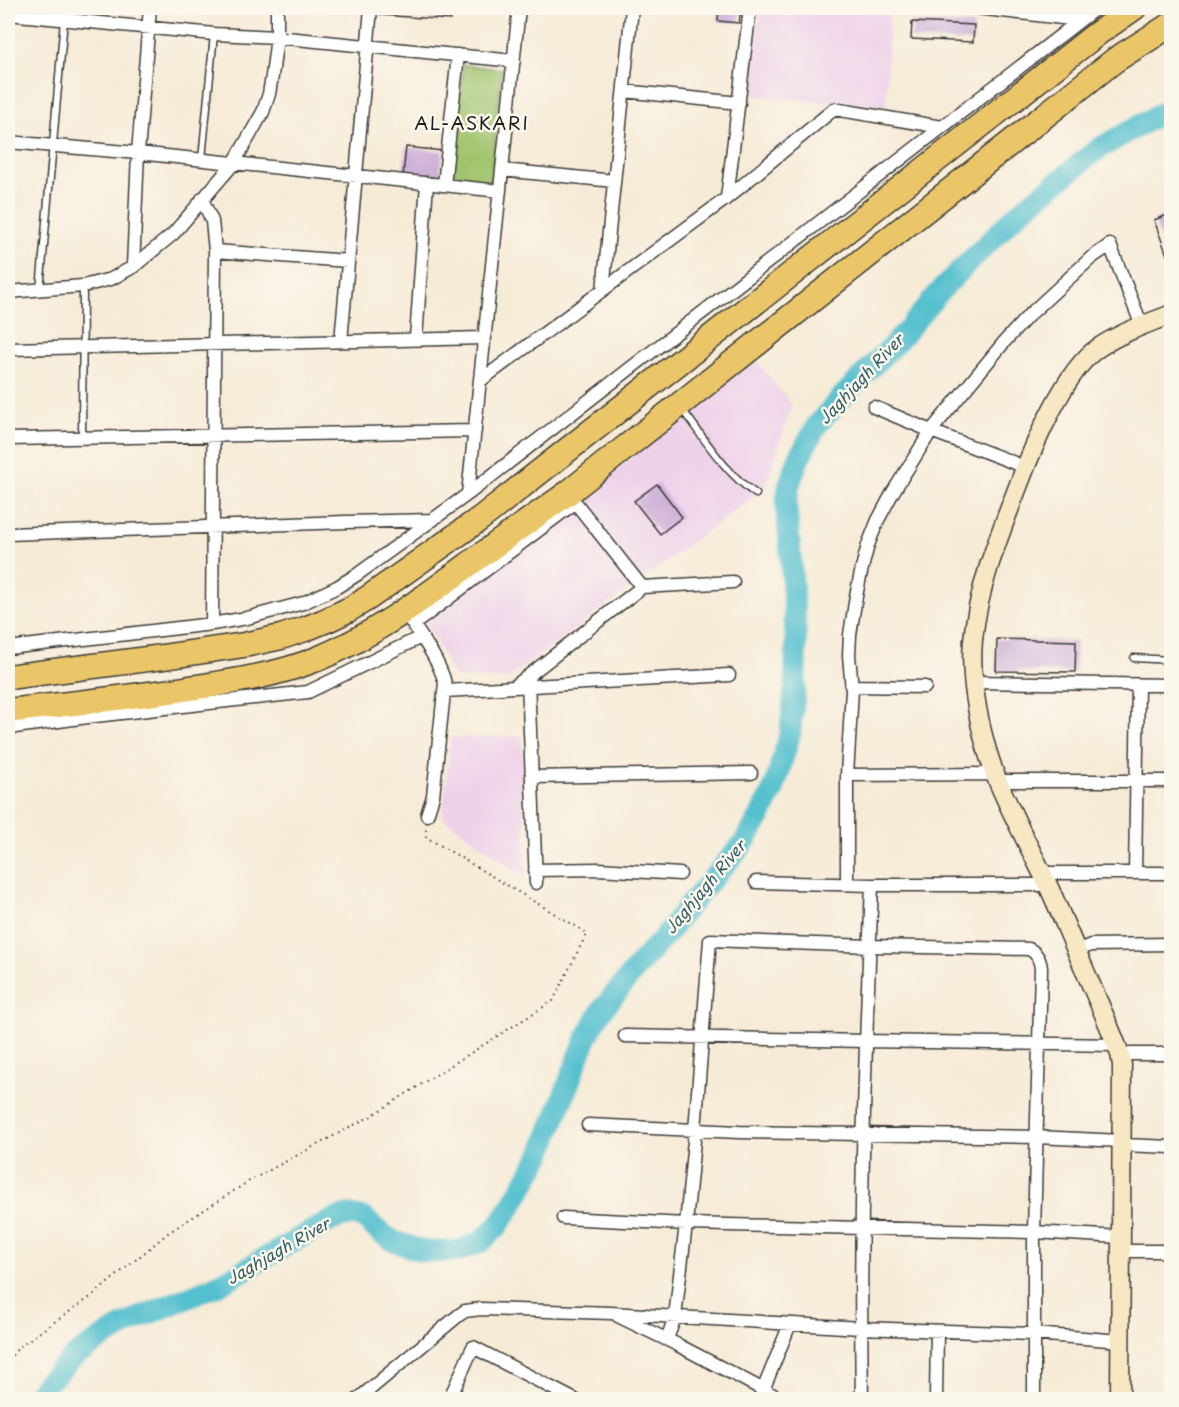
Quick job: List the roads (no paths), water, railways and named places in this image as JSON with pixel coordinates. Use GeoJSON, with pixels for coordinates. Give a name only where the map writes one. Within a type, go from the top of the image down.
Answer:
{"type":"FeatureCollection","features":[{"type":"Feature","properties":{"kind":"highway"},"geometry":{"type":"LineString","coordinates":[[8,677],[244,645],[305,629],[348,610],[481,518],[1098,33],[1134,8]]}},
{"type":"Feature","properties":{"kind":"highway"},"geometry":{"type":"LineString","coordinates":[[8,711],[165,692],[258,677],[338,650],[408,618],[426,596],[500,541],[572,498],[679,406],[1115,60],[1172,24]]}},
{"type":"Feature","properties":{"kind":"street"},"geometry":{"type":"LineString","coordinates":[[133,267],[138,153],[150,8]]}},
{"type":"Feature","properties":{"kind":"street"},"geometry":{"type":"LineString","coordinates":[[8,292],[83,286],[111,279],[133,267],[173,234],[234,162],[263,112],[269,94],[277,37],[277,8]]}},
{"type":"Feature","properties":{"kind":"street"},"geometry":{"type":"LineString","coordinates":[[341,341],[371,8]]}},
{"type":"Feature","properties":{"kind":"street"},"geometry":{"type":"LineString","coordinates":[[468,494],[519,8]]}},
{"type":"Feature","properties":{"kind":"street"},"geometry":{"type":"LineString","coordinates":[[603,290],[632,8]]}},
{"type":"Feature","properties":{"kind":"street"},"geometry":{"type":"LineString","coordinates":[[727,198],[750,8]]}},
{"type":"Feature","properties":{"kind":"street"},"geometry":{"type":"LineString","coordinates":[[977,8],[1079,20]]}},
{"type":"Feature","properties":{"kind":"street"},"geometry":{"type":"LineString","coordinates":[[8,648],[247,618],[280,610],[320,596],[358,574],[468,494],[1096,8]]}},
{"type":"Feature","properties":{"kind":"street"},"geometry":{"type":"LineString","coordinates":[[8,14],[214,34],[277,37],[514,61]]}},
{"type":"Feature","properties":{"kind":"street"},"geometry":{"type":"LineString","coordinates":[[444,185],[458,55]]}},
{"type":"Feature","properties":{"kind":"street"},"geometry":{"type":"LineString","coordinates":[[624,91],[739,103]]}},
{"type":"Feature","properties":{"kind":"street"},"geometry":{"type":"LineString","coordinates":[[480,381],[727,198],[834,109],[942,127]]}},
{"type":"Feature","properties":{"kind":"street"},"geometry":{"type":"LineString","coordinates":[[8,142],[234,162],[500,192]]}},
{"type":"Feature","properties":{"kind":"street"},"geometry":{"type":"LineString","coordinates":[[502,170],[614,181]]}},
{"type":"Feature","properties":{"kind":"street"},"geometry":{"type":"LineString","coordinates":[[417,339],[427,183]]}},
{"type":"Feature","properties":{"kind":"street"},"geometry":{"type":"LineString","coordinates":[[202,199],[212,221],[215,251],[212,624]]}},
{"type":"Feature","properties":{"kind":"street"},"geometry":{"type":"LineString","coordinates":[[847,884],[850,635],[868,545],[888,501],[931,431],[1005,341],[1028,316],[1091,258],[1110,245],[1142,326]]}},
{"type":"Feature","properties":{"kind":"street"},"geometry":{"type":"LineString","coordinates":[[215,251],[348,261]]}},
{"type":"Feature","properties":{"kind":"street"},"geometry":{"type":"LineString","coordinates":[[1120,1400],[1122,1065],[1119,1050],[1045,879],[996,777],[985,741],[972,659],[976,619],[993,555],[1025,467],[1061,393],[1085,359],[1096,349],[1172,314]]}},
{"type":"Feature","properties":{"kind":"street"},"geometry":{"type":"LineString","coordinates":[[8,350],[485,338]]}},
{"type":"Feature","properties":{"kind":"street"},"geometry":{"type":"LineString","coordinates":[[873,407],[1025,467]]}},
{"type":"Feature","properties":{"kind":"street"},"geometry":{"type":"LineString","coordinates":[[8,440],[475,431]]}},
{"type":"Feature","properties":{"kind":"street"},"geometry":{"type":"LineString","coordinates":[[572,498],[642,587]]}},
{"type":"Feature","properties":{"kind":"street"},"geometry":{"type":"LineString","coordinates":[[8,534],[434,520]]}},
{"type":"Feature","properties":{"kind":"street"},"geometry":{"type":"LineString","coordinates":[[445,691],[514,687],[528,681],[642,587],[733,582]]}},
{"type":"Feature","properties":{"kind":"street"},"geometry":{"type":"LineString","coordinates":[[408,618],[443,676],[445,691],[434,796],[427,815]]}},
{"type":"Feature","properties":{"kind":"street"},"geometry":{"type":"LineString","coordinates":[[8,728],[308,692],[421,637]]}},
{"type":"Feature","properties":{"kind":"street"},"geometry":{"type":"LineString","coordinates":[[528,681],[729,675]]}},
{"type":"Feature","properties":{"kind":"street"},"geometry":{"type":"LineString","coordinates":[[528,681],[536,883]]}},
{"type":"Feature","properties":{"kind":"street"},"geometry":{"type":"LineString","coordinates":[[974,682],[1172,685]]}},
{"type":"Feature","properties":{"kind":"street"},"geometry":{"type":"LineString","coordinates":[[1135,873],[1138,685]]}},
{"type":"Feature","properties":{"kind":"street"},"geometry":{"type":"LineString","coordinates":[[851,686],[925,687]]}},
{"type":"Feature","properties":{"kind":"street"},"geometry":{"type":"LineString","coordinates":[[532,777],[751,773]]}},
{"type":"Feature","properties":{"kind":"street"},"geometry":{"type":"LineString","coordinates":[[847,775],[1172,782]]}},
{"type":"Feature","properties":{"kind":"street"},"geometry":{"type":"LineString","coordinates":[[535,870],[599,869],[680,874]]}},
{"type":"Feature","properties":{"kind":"street"},"geometry":{"type":"LineString","coordinates":[[756,882],[872,885],[1172,873]]}},
{"type":"Feature","properties":{"kind":"street"},"geometry":{"type":"LineString","coordinates":[[862,1400],[863,1134],[872,885]]}},
{"type":"Feature","properties":{"kind":"street"},"geometry":{"type":"LineString","coordinates":[[667,1340],[675,1317],[686,1224],[710,940],[870,946],[1021,948],[1034,951],[1039,957],[1041,968],[1034,1232],[1034,1400]]}},
{"type":"Feature","properties":{"kind":"street"},"geometry":{"type":"LineString","coordinates":[[1076,951],[1091,945],[1172,945]]}},
{"type":"Feature","properties":{"kind":"street"},"geometry":{"type":"LineString","coordinates":[[625,1036],[1039,1044],[1172,1054]]}},
{"type":"Feature","properties":{"kind":"street"},"geometry":{"type":"LineString","coordinates":[[588,1125],[695,1130],[1037,1137],[1172,1147]]}},
{"type":"Feature","properties":{"kind":"street"},"geometry":{"type":"LineString","coordinates":[[563,1218],[686,1224],[1034,1232],[1172,1251]]}},
{"type":"Feature","properties":{"kind":"street"},"geometry":{"type":"LineString","coordinates":[[357,1400],[459,1315],[465,1311],[480,1309],[610,1313],[861,1328],[1034,1334],[1121,1341]]}},
{"type":"Feature","properties":{"kind":"street"},"geometry":{"type":"LineString","coordinates":[[610,1313],[667,1340],[761,1394],[783,1400]]}},
{"type":"Feature","properties":{"kind":"street"},"geometry":{"type":"LineString","coordinates":[[761,1394],[790,1324]]}},
{"type":"Feature","properties":{"kind":"street"},"geometry":{"type":"LineString","coordinates":[[936,1400],[937,1331]]}},
{"type":"Feature","properties":{"kind":"street"},"geometry":{"type":"LineString","coordinates":[[450,1400],[473,1347],[575,1400]]}},
{"type":"Feature","properties":{"kind":"lane"},"geometry":{"type":"LineString","coordinates":[[40,290],[64,19]]}},
{"type":"Feature","properties":{"kind":"lane"},"geometry":{"type":"LineString","coordinates":[[202,159],[214,34]]}},
{"type":"Feature","properties":{"kind":"lane"},"geometry":{"type":"LineString","coordinates":[[82,438],[83,286]]}},
{"type":"Feature","properties":{"kind":"lane"},"geometry":{"type":"LineString","coordinates":[[679,406],[730,473],[743,486],[756,494]]}},
{"type":"Feature","properties":{"kind":"lane"},"geometry":{"type":"LineString","coordinates":[[1134,658],[1172,660]]}},
{"type":"Feature","properties":{"kind":"waterway","name":"Jaghjagh River"},"geometry":{"type":"LineString","coordinates":[[33,1400],[44,1385],[75,1356],[107,1335],[141,1317],[220,1284],[335,1219],[348,1215],[364,1218],[393,1241],[422,1251],[440,1252],[461,1250],[481,1242],[497,1227],[541,1155],[579,1056],[602,1010],[743,844],[774,788],[790,734],[795,688],[796,641],[786,504],[789,485],[799,458],[817,425],[904,334],[942,289],[1016,215],[1098,149],[1172,107]]}},
{"type":"Feature","properties":{"kind":"district","name":"AL-ASKARI"},"geometry":{"type":"Point","coordinates":[472,124]}}]}
